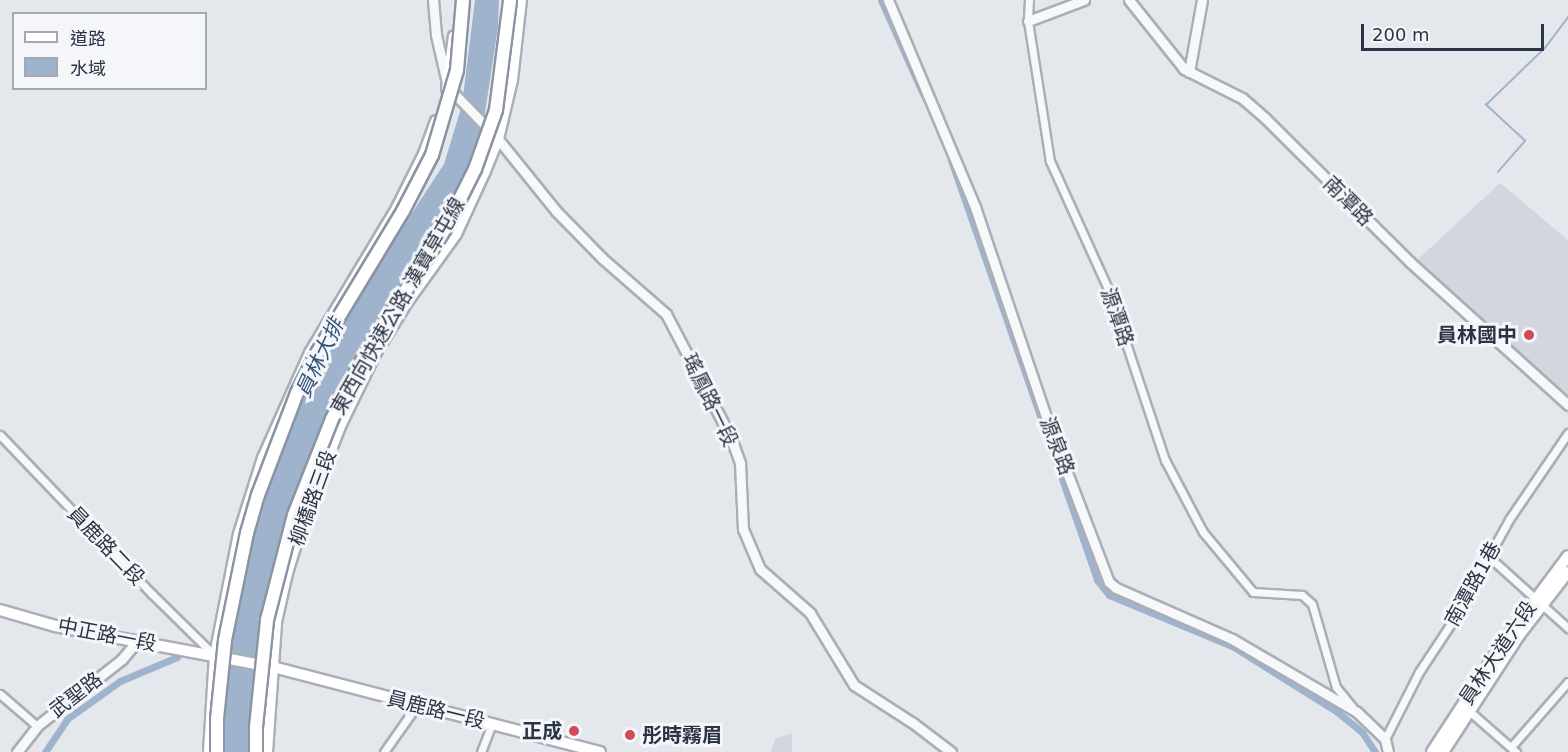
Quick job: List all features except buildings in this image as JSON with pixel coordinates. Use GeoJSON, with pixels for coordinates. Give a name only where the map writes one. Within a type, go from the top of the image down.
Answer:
{"type":"FeatureCollection","features":[{"type":"Feature","properties":{"kind":"highway"},"geometry":{"type":"LineString","coordinates":[[217,752],[217,719],[225,640],[246,533],[258,495],[297,393],[317,353],[403,211],[432,155],[457,70],[464,0]]}},
{"type":"Feature","properties":{"kind":"highway","name":"東西向快速公路 漢寶草屯線"},"geometry":{"type":"LineString","coordinates":[[256,752],[267,620],[294,515],[327,430],[351,382],[370,347],[445,229],[475,169],[496,110],[510,0]]}},
{"type":"Feature","properties":{"kind":"main road"},"geometry":{"type":"LineString","coordinates":[[209,752],[220,656],[239,534],[263,458],[310,352],[397,208],[451,91],[457,0]]}},
{"type":"Feature","properties":{"kind":"main road","name":"柳橋路三段"},"geometry":{"type":"LineString","coordinates":[[267,752],[276,622],[287,573],[304,518],[341,424],[376,352],[407,302],[456,234],[472,203],[498,139],[512,80],[521,0]]}},
{"type":"Feature","properties":{"kind":"main road","name":"員林大道六段"},"geometry":{"type":"LineString","coordinates":[[1443,752],[1568,556]]}},
{"type":"Feature","properties":{"kind":"main road","name":"員林大道六段"},"geometry":{"type":"LineString","coordinates":[[1432,752],[1539,602],[1568,572]]}},
{"type":"Feature","properties":{"kind":"main road","name":"中正路一段"},"geometry":{"type":"LineString","coordinates":[[0,610],[55,626],[258,664]]}},
{"type":"Feature","properties":{"kind":"main road","name":"員鹿路一段"},"geometry":{"type":"LineString","coordinates":[[258,664],[600,752]]}},
{"type":"Feature","properties":{"kind":"street"},"geometry":{"type":"LineString","coordinates":[[434,0],[436,35],[451,91]]}},
{"type":"Feature","properties":{"kind":"street","name":"源泉路"},"geometry":{"type":"LineString","coordinates":[[888,0],[975,207],[1047,420],[1109,582],[1116,588],[1232,639],[1357,712],[1385,739]]}},
{"type":"Feature","properties":{"kind":"street","name":"源潭路"},"geometry":{"type":"LineString","coordinates":[[1029,0],[1028,21],[1050,161],[1108,289],[1165,460],[1203,532],[1253,592],[1302,596],[1312,604],[1336,687],[1357,712]]}},
{"type":"Feature","properties":{"kind":"street"},"geometry":{"type":"LineString","coordinates":[[1028,21],[1083,0]]}},
{"type":"Feature","properties":{"kind":"street","name":"南潭路"},"geometry":{"type":"LineString","coordinates":[[1129,0],[1184,69],[1242,98],[1265,118],[1418,270],[1568,405]]}},
{"type":"Feature","properties":{"kind":"street"},"geometry":{"type":"LineString","coordinates":[[1189,72],[1202,0]]}},
{"type":"Feature","properties":{"kind":"street","name":"瑤鳳路一段"},"geometry":{"type":"LineString","coordinates":[[451,91],[486,125],[556,211],[602,258],[666,314],[731,438],[740,463],[743,529],[760,569],[810,613],[854,685],[913,723],[951,752]]}},
{"type":"Feature","properties":{"kind":"street","name":"南潭路1巷"},"geometry":{"type":"LineString","coordinates":[[1385,739],[1419,672],[1454,619],[1488,556],[1568,433]]}},
{"type":"Feature","properties":{"kind":"street","name":"員鹿路二段"},"geometry":{"type":"LineString","coordinates":[[0,435],[152,594],[220,656]]}},
{"type":"Feature","properties":{"kind":"street"},"geometry":{"type":"LineString","coordinates":[[1488,556],[1568,628]]}},
{"type":"Feature","properties":{"kind":"street","name":"武聖路"},"geometry":{"type":"LineString","coordinates":[[17,752],[37,726],[122,659],[137,640]]}},
{"type":"Feature","properties":{"kind":"street"},"geometry":{"type":"LineString","coordinates":[[1468,710],[1514,750],[1568,682]]}},
{"type":"Feature","properties":{"kind":"street"},"geometry":{"type":"LineString","coordinates":[[0,694],[37,726]]}},
{"type":"Feature","properties":{"kind":"street"},"geometry":{"type":"LineString","coordinates":[[384,752],[417,705]]}},
{"type":"Feature","properties":{"kind":"street"},"geometry":{"type":"LineString","coordinates":[[481,752],[492,724]]}},
{"type":"Feature","properties":{"kind":"street"},"geometry":{"type":"LineString","coordinates":[[1378,752],[1385,739]]}},
{"type":"Feature","properties":{"kind":"street"},"geometry":{"type":"LineString","coordinates":[[1385,739],[1388,752]]}},
{"type":"Feature","properties":{"kind":"shaded area","name":"員林國中"},"geometry":{"type":"Polygon","coordinates":[[[1500,183],[1568,240],[1568,407],[1414,263],[1500,183]]]}},
{"type":"Feature","properties":{"kind":"shaded area"},"geometry":{"type":"Polygon","coordinates":[[[792,733],[792,752],[771,752],[775,739],[792,733]]]}},
{"type":"Feature","properties":{"kind":"water"},"geometry":{"type":"Polygon","coordinates":[[[475,0],[499,0],[498,27],[483,126],[467,180],[365,345],[308,458],[258,631],[252,752],[223,752],[229,655],[251,532],[289,426],[370,277],[444,164],[462,105],[475,0]]]}},
{"type":"Feature","properties":{"kind":"waterway"},"geometry":{"type":"LineString","coordinates":[[881,0],[923,94]]}},
{"type":"Feature","properties":{"kind":"waterway"},"geometry":{"type":"LineString","coordinates":[[1498,172],[1525,141],[1486,105],[1545,48],[1568,17]]}},
{"type":"Feature","properties":{"kind":"waterway"},"geometry":{"type":"LineString","coordinates":[[951,160],[1097,580],[1109,595],[1234,647],[1336,711],[1362,732],[1375,752]]}},
{"type":"Feature","properties":{"kind":"waterway"},"geometry":{"type":"LineString","coordinates":[[45,752],[67,719],[120,681],[177,657]]}},
{"type":"Feature","properties":{"kind":"place","name":"員林國中"},"geometry":{"type":"Point","coordinates":[1529,335]}},
{"type":"Feature","properties":{"kind":"place","name":"正成"},"geometry":{"type":"Point","coordinates":[574,731]}},
{"type":"Feature","properties":{"kind":"place","name":"彤時霧眉"},"geometry":{"type":"Point","coordinates":[630,735]}},
{"type":"Feature","properties":{"kind":"water label","name":"員林大排"},"geometry":{"type":"Point","coordinates":[320,358]}}]}
